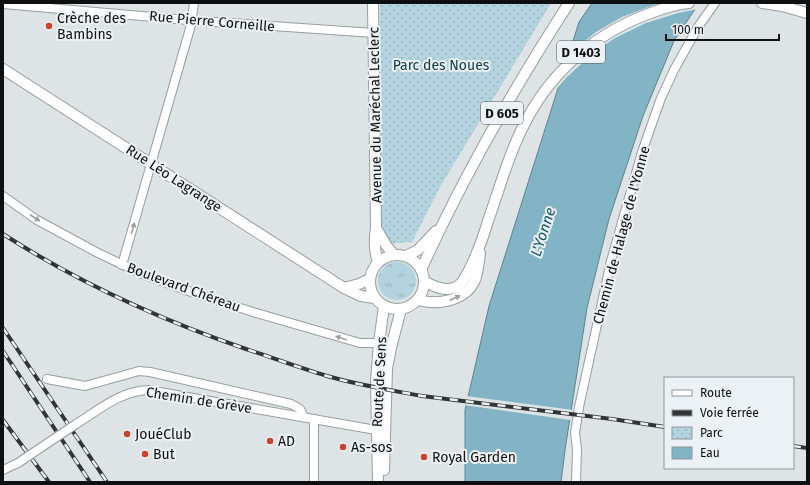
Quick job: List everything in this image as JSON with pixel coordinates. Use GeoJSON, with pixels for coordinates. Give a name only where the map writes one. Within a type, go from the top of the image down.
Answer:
{"type":"FeatureCollection","features":[{"type":"Feature","properties":{"kind":"main road","name":"Avenue du Maréchal Leclerc"},"geometry":{"type":"LineString","coordinates":[[373,3],[375,249],[378,262]]}},
{"type":"Feature","properties":{"kind":"main road","name":"D 605"},"geometry":{"type":"LineString","coordinates":[[421,270],[441,226],[498,121],[534,57],[569,3]]}},
{"type":"Feature","properties":{"kind":"main road","name":"D 1403"},"geometry":{"type":"LineString","coordinates":[[424,281],[447,290],[457,286],[465,278],[486,229],[513,150],[527,119],[544,92],[560,73],[590,45],[620,25],[661,9],[689,3]]}},
{"type":"Feature","properties":{"kind":"main road"},"geometry":{"type":"LineString","coordinates":[[762,3],[782,6],[807,13]]}},
{"type":"Feature","properties":{"kind":"main road","name":"Rue Léo Lagrange"},"geometry":{"type":"LineString","coordinates":[[3,69],[344,288],[361,296],[375,298]]}},
{"type":"Feature","properties":{"kind":"main road","name":"D 605"},"geometry":{"type":"LineString","coordinates":[[406,256],[418,250],[441,226]]}},
{"type":"Feature","properties":{"kind":"main road"},"geometry":{"type":"LineString","coordinates":[[376,228],[394,255]]}},
{"type":"Feature","properties":{"kind":"main road","name":"D 1403"},"geometry":{"type":"LineString","coordinates":[[418,300],[428,303],[452,300],[466,292],[474,281],[486,229]]}},
{"type":"Feature","properties":{"kind":"main road"},"geometry":{"type":"LineString","coordinates":[[394,255],[406,256],[421,270],[424,288],[418,300],[410,306],[401,309],[392,309],[384,306],[375,298],[372,292],[370,279],[374,267],[382,259],[394,255]]}},
{"type":"Feature","properties":{"kind":"main road"},"geometry":{"type":"LineString","coordinates":[[344,288],[370,279]]}},
{"type":"Feature","properties":{"kind":"main road","name":"Route de Sens"},"geometry":{"type":"LineString","coordinates":[[378,482],[376,381],[384,306]]}},
{"type":"Feature","properties":{"kind":"main road","name":"Route de Sens"},"geometry":{"type":"LineString","coordinates":[[383,482],[387,368],[401,309]]}},
{"type":"Feature","properties":{"kind":"street"},"geometry":{"type":"LineString","coordinates":[[122,265],[189,32],[194,3]]}},
{"type":"Feature","properties":{"kind":"street","name":"Chemin de Halage de l'Yonne"},"geometry":{"type":"LineString","coordinates":[[576,482],[577,449],[574,433],[575,424],[611,261],[642,152],[661,98],[686,46],[715,3]]}},
{"type":"Feature","properties":{"kind":"street","name":"Rue Pierre Corneille"},"geometry":{"type":"LineString","coordinates":[[3,4],[192,20],[374,33]]}},
{"type":"Feature","properties":{"kind":"street","name":"Boulevard Chéreau"},"geometry":{"type":"LineString","coordinates":[[3,196],[37,220],[142,274],[253,312],[360,343],[379,343]]}},
{"type":"Feature","properties":{"kind":"street","name":"Chemin de Grève"},"geometry":{"type":"LineString","coordinates":[[47,379],[85,386],[138,371],[150,372],[291,404],[300,409],[304,417]]}},
{"type":"Feature","properties":{"kind":"street","name":"Chemin de Grève"},"geometry":{"type":"LineString","coordinates":[[3,470],[18,463],[118,398],[139,390],[376,430]]}},
{"type":"Feature","properties":{"kind":"street"},"geometry":{"type":"LineString","coordinates":[[314,419],[314,482]]}},
{"type":"Feature","properties":{"kind":"green space","name":"Parc des Noues"},"geometry":{"type":"Polygon","coordinates":[[[380,3],[551,3],[440,187],[412,242],[381,244],[380,3]]]}},
{"type":"Feature","properties":{"kind":"green space"},"geometry":{"type":"Polygon","coordinates":[[[393,262],[401,262],[408,265],[413,270],[416,281],[413,292],[408,297],[401,300],[393,300],[386,297],[381,292],[378,285],[378,277],[381,270],[386,265],[393,262]]]}},
{"type":"Feature","properties":{"kind":"water","name":"L'Yonne"},"geometry":{"type":"Polygon","coordinates":[[[592,3],[699,3],[674,41],[643,116],[609,219],[587,308],[561,482],[465,482],[465,410],[489,306],[579,22],[592,3]]]}},
{"type":"Feature","properties":{"kind":"pier"},"geometry":{"type":"Polygon","coordinates":[[[659,3],[701,3],[698,9],[678,13],[646,23],[615,38],[592,54],[566,78],[553,93],[565,58],[576,48],[596,32],[622,17],[659,3]]]}},
{"type":"Feature","properties":{"kind":"pier"},"geometry":{"type":"Polygon","coordinates":[[[466,396],[573,410],[571,420],[464,405],[466,396]]]}},
{"type":"Feature","properties":{"kind":"railway"},"geometry":{"type":"LineString","coordinates":[[3,234],[61,269],[152,313],[214,338],[327,376],[362,385],[422,396],[612,419],[664,427]]}},
{"type":"Feature","properties":{"kind":"railway"},"geometry":{"type":"LineString","coordinates":[[3,328],[107,482]]}},
{"type":"Feature","properties":{"kind":"railway"},"geometry":{"type":"LineString","coordinates":[[3,351],[90,482]]}},
{"type":"Feature","properties":{"kind":"railway"},"geometry":{"type":"LineString","coordinates":[[3,420],[49,482]]}},
{"type":"Feature","properties":{"kind":"railway"},"geometry":{"type":"LineString","coordinates":[[794,446],[807,448]]}},
{"type":"Feature","properties":{"kind":"place","name":"Crèche des Bambins"},"geometry":{"type":"Point","coordinates":[49,26]}},
{"type":"Feature","properties":{"kind":"place","name":"JouéClub"},"geometry":{"type":"Point","coordinates":[127,434]}},
{"type":"Feature","properties":{"kind":"place","name":"AD"},"geometry":{"type":"Point","coordinates":[270,441]}},
{"type":"Feature","properties":{"kind":"place","name":"As-sos"},"geometry":{"type":"Point","coordinates":[343,447]}},
{"type":"Feature","properties":{"kind":"place","name":"But"},"geometry":{"type":"Point","coordinates":[145,454]}},
{"type":"Feature","properties":{"kind":"place","name":"Royal Garden"},"geometry":{"type":"Point","coordinates":[424,457]}}]}
